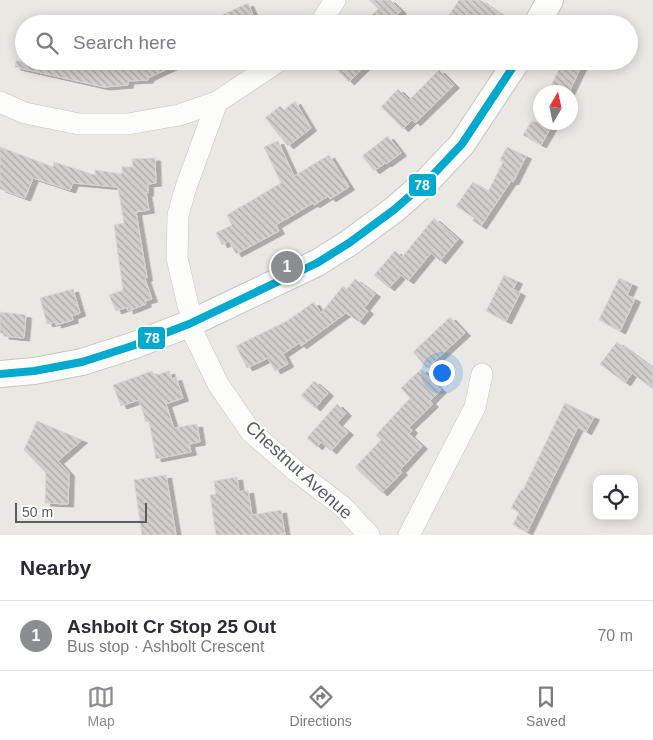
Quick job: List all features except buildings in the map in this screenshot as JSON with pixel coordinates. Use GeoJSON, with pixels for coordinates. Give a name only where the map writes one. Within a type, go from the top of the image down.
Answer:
{"type":"FeatureCollection","features":[{"type":"Feature","properties":{"kind":"street"},"geometry":{"type":"LineString","coordinates":[[326,15],[336,0]]}},
{"type":"Feature","properties":{"kind":"street"},"geometry":{"type":"LineString","coordinates":[[542,15],[550,0]]}},
{"type":"Feature","properties":{"kind":"street"},"geometry":{"type":"LineString","coordinates":[[0,102],[25,113],[79,124],[128,124],[179,115],[217,102],[265,70]]}},
{"type":"Feature","properties":{"kind":"street"},"geometry":{"type":"LineString","coordinates":[[0,374],[34,371],[82,362],[132,346],[192,322],[317,263],[349,243],[394,209],[429,179],[462,144],[510,70]]}},
{"type":"Feature","properties":{"kind":"street","name":"Chestnut Avenue"},"geometry":{"type":"LineString","coordinates":[[217,102],[186,187],[178,215],[177,258],[192,322],[218,384],[252,432],[296,471],[342,506],[369,535]]}},
{"type":"Feature","properties":{"kind":"street"},"geometry":{"type":"LineString","coordinates":[[409,535],[475,407],[482,374]]}},
{"type":"Feature","properties":{"kind":"transit line","name":"78"},"geometry":{"type":"LineString","coordinates":[[0,374],[34,371],[82,362],[132,346],[189,324],[317,263],[349,243],[395,209],[429,179],[462,144],[511,70]]}},
{"type":"Feature","properties":{"kind":"place","name":"Ashbolt Cr Stop 25 Out"},"geometry":{"type":"Point","coordinates":[287,267]}}]}
